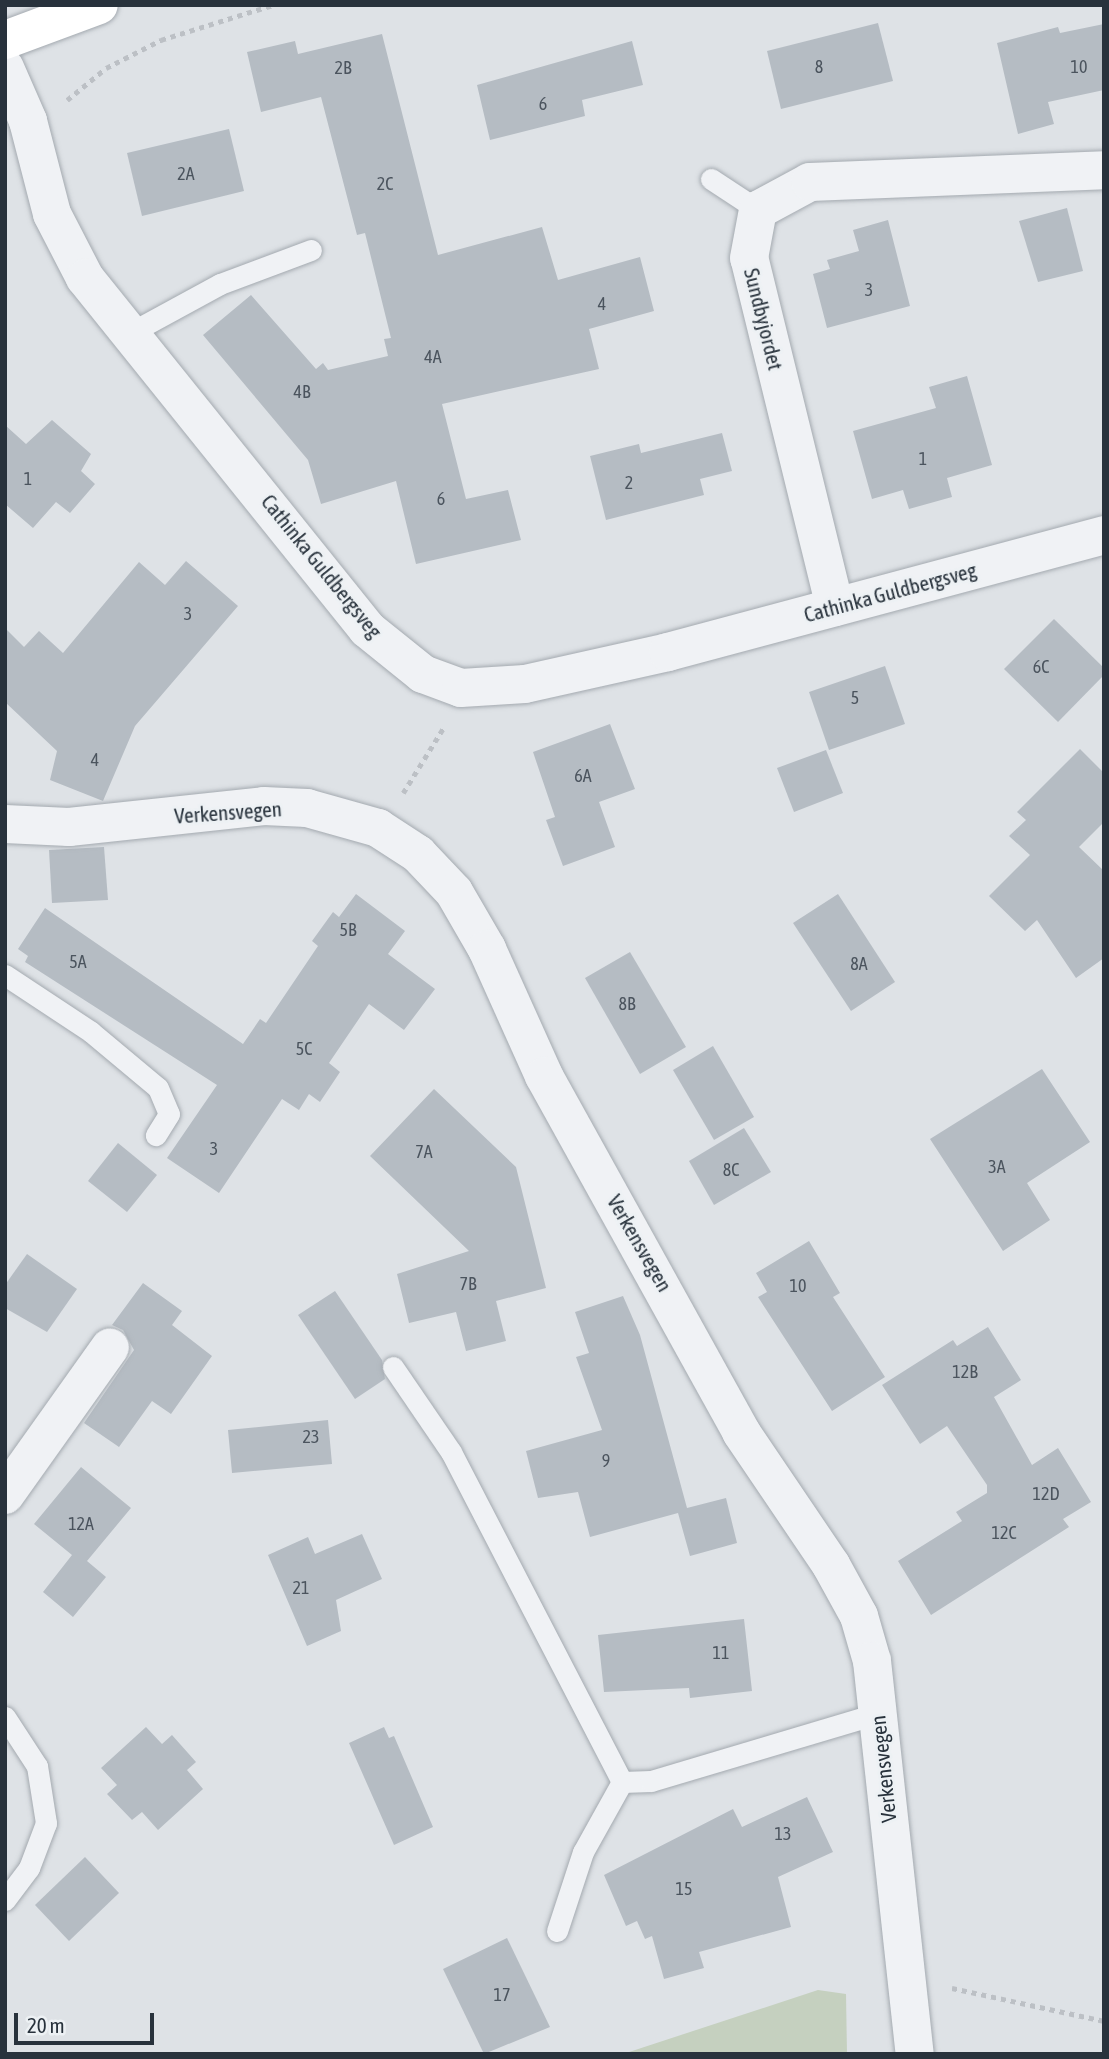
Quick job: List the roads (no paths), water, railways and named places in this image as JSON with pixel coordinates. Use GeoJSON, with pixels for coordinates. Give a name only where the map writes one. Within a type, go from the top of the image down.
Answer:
{"type":"FeatureCollection","features":[{"type":"Feature","properties":{"kind":"main road"},"geometry":{"type":"LineString","coordinates":[[5,40],[99,5]]}},
{"type":"Feature","properties":{"kind":"street","name":"Cathinka Guldbergsveg"},"geometry":{"type":"LineString","coordinates":[[5,68],[28,121],[66,248],[130,333],[367,629],[423,674],[461,688],[525,684],[835,607],[1104,535]]}},
{"type":"Feature","properties":{"kind":"street"},"geometry":{"type":"LineString","coordinates":[[758,210],[810,182],[1104,170]]}},
{"type":"Feature","properties":{"kind":"street","name":"Sundbyjordet"},"geometry":{"type":"LineString","coordinates":[[758,210],[748,258],[835,607]]}},
{"type":"Feature","properties":{"kind":"street","name":"Verkensvegen"},"geometry":{"type":"LineString","coordinates":[[5,824],[69,827],[264,806],[307,808],[378,828],[418,854],[454,892],[487,949],[544,1076],[741,1432],[831,1565],[859,1616],[872,1661],[915,2054]]}},
{"type":"Feature","properties":{"kind":"street"},"geometry":{"type":"LineString","coordinates":[[5,1495],[110,1347]]}},
{"type":"Feature","properties":{"kind":"lane"},"geometry":{"type":"LineString","coordinates":[[711,179],[758,210]]}},
{"type":"Feature","properties":{"kind":"lane"},"geometry":{"type":"LineString","coordinates":[[130,333],[220,284],[311,250]]}},
{"type":"Feature","properties":{"kind":"lane"},"geometry":{"type":"LineString","coordinates":[[5,975],[91,1032],[158,1088],[169,1114],[156,1135]]}},
{"type":"Feature","properties":{"kind":"lane"},"geometry":{"type":"LineString","coordinates":[[393,1367],[451,1452],[622,1782]]}},
{"type":"Feature","properties":{"kind":"lane"},"geometry":{"type":"LineString","coordinates":[[622,1782],[651,1782],[876,1714]]}},
{"type":"Feature","properties":{"kind":"lane"},"geometry":{"type":"LineString","coordinates":[[5,1717],[37,1766],[46,1823],[29,1868],[5,1900]]}},
{"type":"Feature","properties":{"kind":"lane"},"geometry":{"type":"LineString","coordinates":[[557,1931],[583,1852],[622,1782]]}}]}
